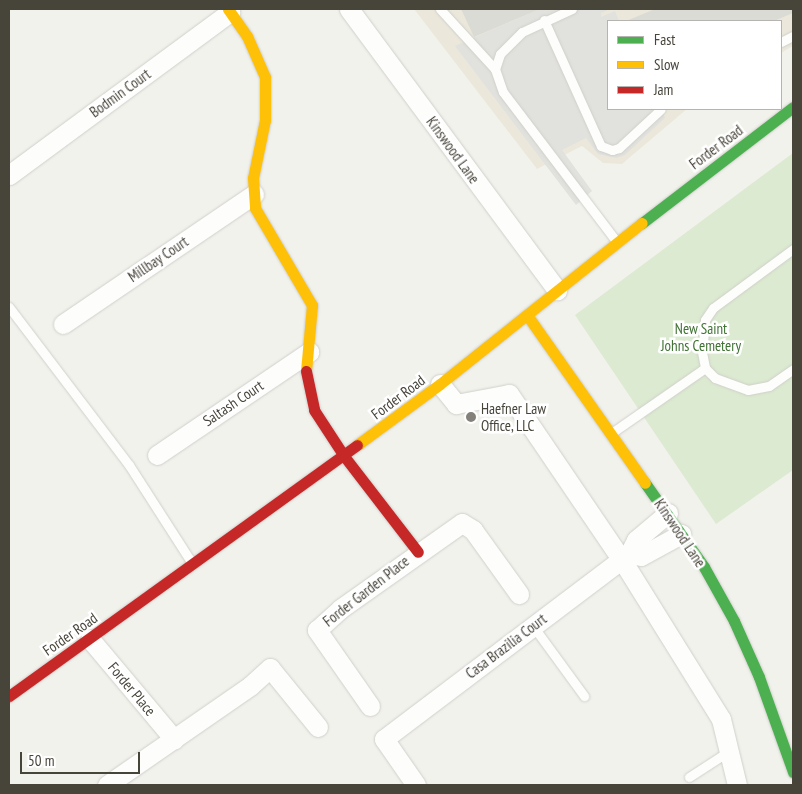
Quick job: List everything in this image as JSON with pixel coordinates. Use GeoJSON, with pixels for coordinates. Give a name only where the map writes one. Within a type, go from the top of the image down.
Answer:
{"type":"FeatureCollection","features":[{"type":"Feature","properties":{"kind":"street","name":"Kinswood Lane"},"geometry":{"type":"LineString","coordinates":[[349,9],[557,290]]}},
{"type":"Feature","properties":{"kind":"street","name":"Bodmin Court"},"geometry":{"type":"LineString","coordinates":[[9,175],[229,10]]}},
{"type":"Feature","properties":{"kind":"street","name":"Forder Garden Place"},"geometry":{"type":"LineString","coordinates":[[229,10],[248,36],[265,77],[265,120],[253,178],[255,208],[312,305],[308,390],[314,410],[344,456],[418,552]]}},
{"type":"Feature","properties":{"kind":"street","name":"Forder Road"},"geometry":{"type":"LineString","coordinates":[[9,696],[193,566],[440,384],[617,242],[793,107]]}},
{"type":"Feature","properties":{"kind":"street","name":"Millbay Court"},"geometry":{"type":"LineString","coordinates":[[63,324],[254,194]]}},
{"type":"Feature","properties":{"kind":"street","name":"Kinswood Lane"},"geometry":{"type":"LineString","coordinates":[[527,315],[668,513],[734,621],[763,686],[793,772]]}},
{"type":"Feature","properties":{"kind":"street","name":"Saltash Court"},"geometry":{"type":"LineString","coordinates":[[157,455],[309,352]]}},
{"type":"Feature","properties":{"kind":"street"},"geometry":{"type":"LineString","coordinates":[[440,384],[456,404],[509,394],[626,557],[721,719],[737,785]]}},
{"type":"Feature","properties":{"kind":"street","name":"Casa Brazilia Court"},"geometry":{"type":"LineString","coordinates":[[416,785],[384,739],[626,557],[636,540],[668,513]]}},
{"type":"Feature","properties":{"kind":"street","name":"Forder Garden Place"},"geometry":{"type":"LineString","coordinates":[[370,706],[317,630],[418,552],[462,523],[473,530],[519,594]]}},
{"type":"Feature","properties":{"kind":"street","name":"Casa Brazilia Court"},"geometry":{"type":"LineString","coordinates":[[626,557],[641,556],[681,534]]}},
{"type":"Feature","properties":{"kind":"street","name":"Forder Place"},"geometry":{"type":"LineString","coordinates":[[90,639],[174,739]]}},
{"type":"Feature","properties":{"kind":"street"},"geometry":{"type":"LineString","coordinates":[[107,785],[250,686],[270,668],[318,728]]}},
{"type":"Feature","properties":{"kind":"lane"},"geometry":{"type":"LineString","coordinates":[[440,9],[495,69],[504,92],[617,242]]}},
{"type":"Feature","properties":{"kind":"lane"},"geometry":{"type":"LineString","coordinates":[[495,69],[505,48],[522,32],[544,20],[572,9]]}},
{"type":"Feature","properties":{"kind":"lane"},"geometry":{"type":"LineString","coordinates":[[544,20],[601,146],[619,148],[660,110]]}},
{"type":"Feature","properties":{"kind":"lane"},"geometry":{"type":"LineString","coordinates":[[793,249],[713,308],[705,320],[702,336],[705,368],[715,378],[748,390],[769,386],[793,368]]}},
{"type":"Feature","properties":{"kind":"lane"},"geometry":{"type":"LineString","coordinates":[[9,307],[129,465],[193,566]]}},
{"type":"Feature","properties":{"kind":"lane"},"geometry":{"type":"LineString","coordinates":[[611,434],[705,368]]}},
{"type":"Feature","properties":{"kind":"lane"},"geometry":{"type":"LineString","coordinates":[[533,626],[584,696]]}},
{"type":"Feature","properties":{"kind":"lane"},"geometry":{"type":"LineString","coordinates":[[690,776],[728,751]]}},
{"type":"Feature","properties":{"kind":"shaded area"},"geometry":{"type":"Polygon","coordinates":[[[414,9],[793,9],[793,46],[782,52],[782,20],[607,20],[607,110],[686,110],[622,164],[603,163],[582,146],[537,169],[414,9]]]}},
{"type":"Feature","properties":{"kind":"shaded area"},"geometry":{"type":"Polygon","coordinates":[[[540,9],[610,9],[601,13],[601,17],[615,11],[619,20],[607,20],[607,110],[661,110],[665,118],[625,155],[617,158],[598,154],[586,138],[562,150],[592,191],[576,205],[455,46],[540,9]]]}},
{"type":"Feature","properties":{"kind":"green space","name":"New Saint Johns Cemetery"},"geometry":{"type":"Polygon","coordinates":[[[793,153],[793,470],[716,524],[575,315],[793,153]]]}},
{"type":"Feature","properties":{"kind":"building"},"geometry":{"type":"Polygon","coordinates":[[[461,9],[540,9],[474,37],[461,9]]]}},
{"type":"Feature","properties":{"kind":"building"},"geometry":{"type":"Polygon","coordinates":[[[655,9],[793,9],[793,13],[776,20],[628,20],[655,9]]]}},
{"type":"Feature","properties":{"kind":"traffic: fast"},"geometry":{"type":"LineString","coordinates":[[642,223],[793,107]]}},
{"type":"Feature","properties":{"kind":"traffic: fast"},"geometry":{"type":"LineString","coordinates":[[645,483],[704,567],[734,621],[759,677],[793,772]]}},
{"type":"Feature","properties":{"kind":"traffic: slow"},"geometry":{"type":"LineString","coordinates":[[228,9],[247,36],[265,77],[265,120],[253,178],[255,208],[312,305],[306,371]]}},
{"type":"Feature","properties":{"kind":"traffic: slow"},"geometry":{"type":"LineString","coordinates":[[357,445],[440,384],[642,223]]}},
{"type":"Feature","properties":{"kind":"traffic: slow"},"geometry":{"type":"LineString","coordinates":[[527,315],[645,483]]}},
{"type":"Feature","properties":{"kind":"traffic: jam"},"geometry":{"type":"LineString","coordinates":[[306,371],[314,410],[344,456],[418,552]]}},
{"type":"Feature","properties":{"kind":"traffic: jam"},"geometry":{"type":"LineString","coordinates":[[9,696],[357,445]]}},
{"type":"Feature","properties":{"kind":"place","name":"Haefner Law Office, LLC"},"geometry":{"type":"Point","coordinates":[471,417]}}]}
